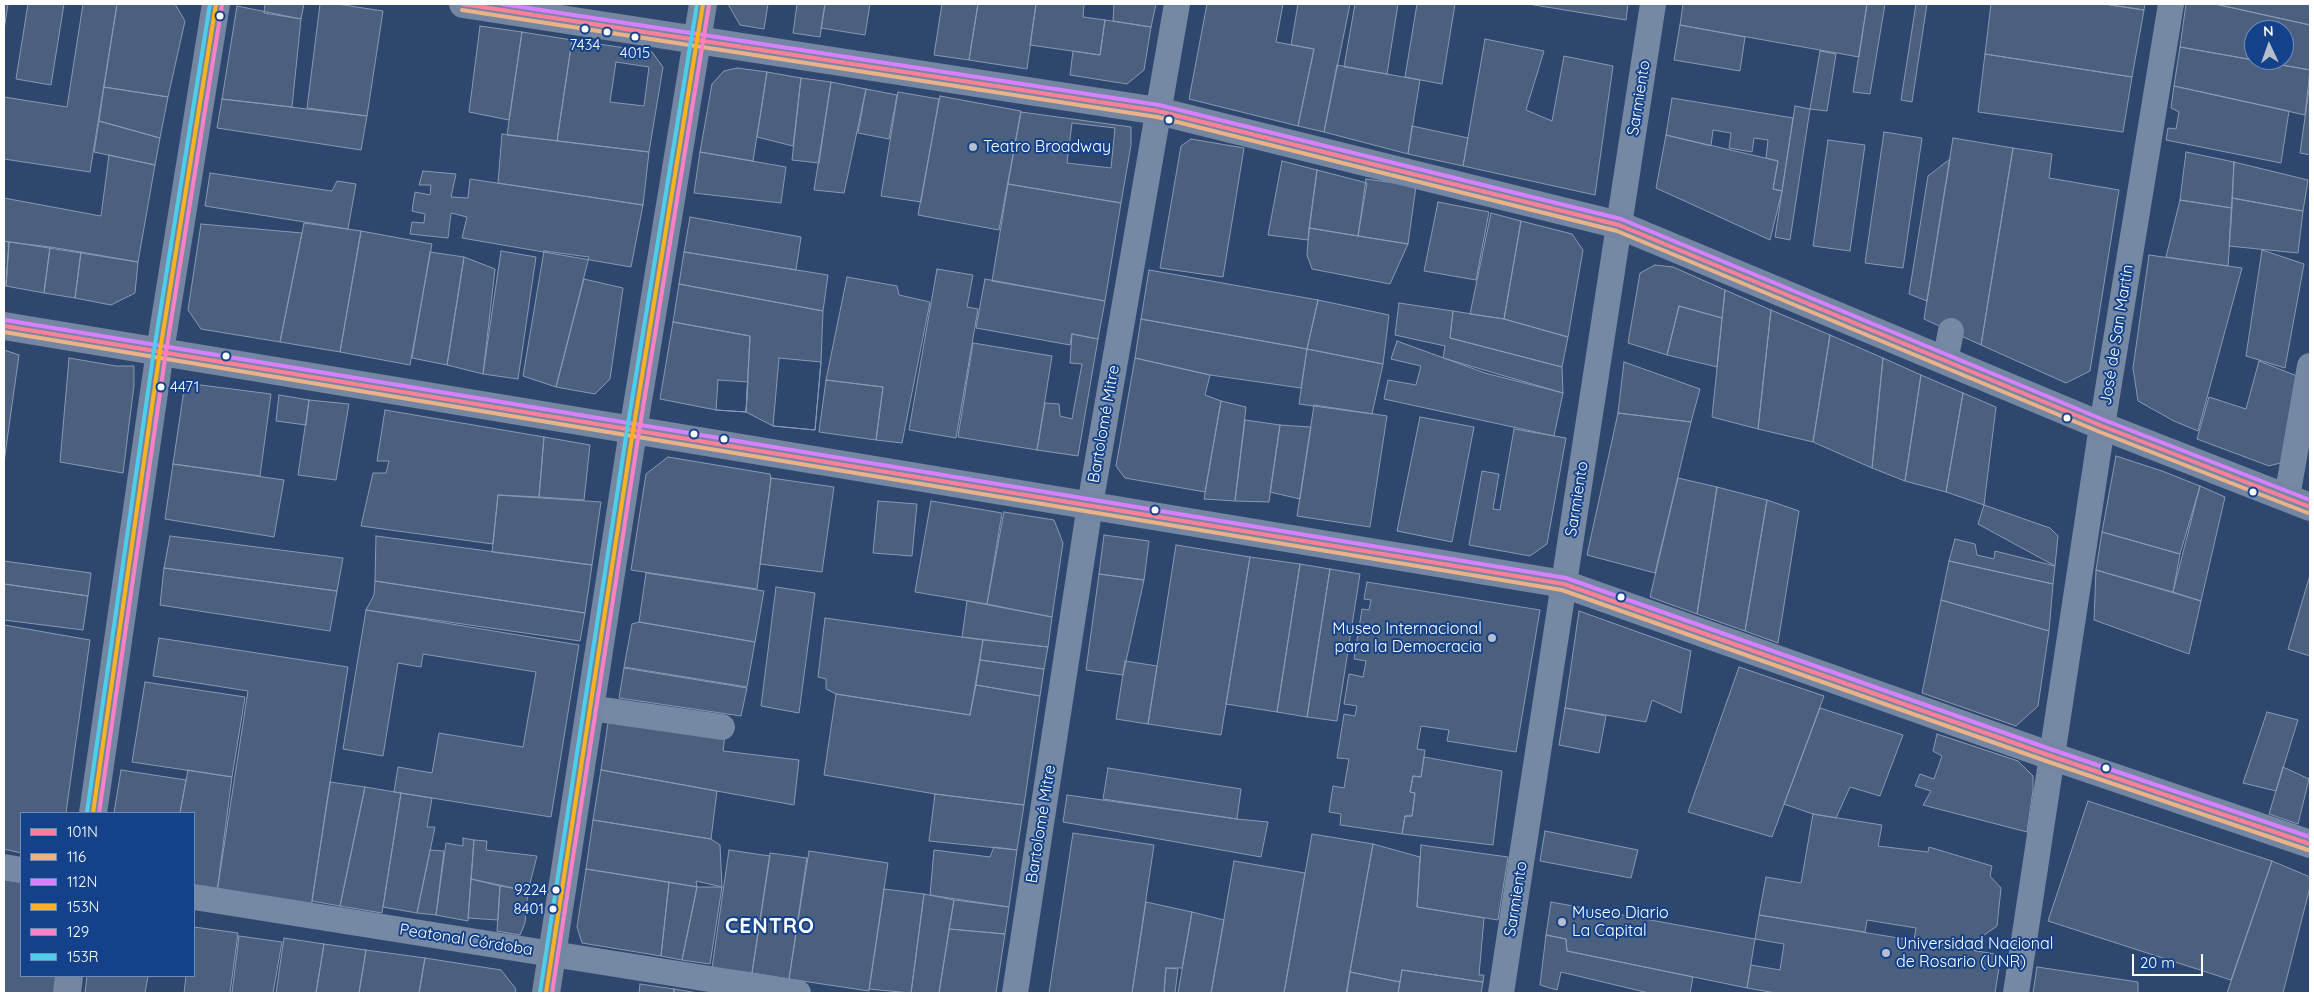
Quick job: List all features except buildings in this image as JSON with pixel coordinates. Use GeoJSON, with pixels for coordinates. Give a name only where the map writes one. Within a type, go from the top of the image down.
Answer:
{"type":"FeatureCollection","features":[{"type":"Feature","properties":{"kind":"main road"},"geometry":{"type":"LineString","coordinates":[[93,812],[160,351],[216,4]]}},
{"type":"Feature","properties":{"kind":"main road"},"geometry":{"type":"LineString","coordinates":[[462,4],[1158,111],[1619,225],[2102,426],[2299,502]]}},
{"type":"Feature","properties":{"kind":"main road"},"geometry":{"type":"LineString","coordinates":[[546,993],[633,431],[703,4]]}},
{"type":"Feature","properties":{"kind":"main road"},"geometry":{"type":"LineString","coordinates":[[4,326],[1564,584],[2051,756],[2310,844]]}},
{"type":"Feature","properties":{"kind":"main road"},"geometry":{"type":"LineString","coordinates":[[67,993],[69,977]]}},
{"type":"Feature","properties":{"kind":"street","name":"Bartolomé Mitre"},"geometry":{"type":"LineString","coordinates":[[1015,993],[1090,505],[1177,4]]}},
{"type":"Feature","properties":{"kind":"street","name":"Sarmiento"},"geometry":{"type":"LineString","coordinates":[[1501,993],[1653,4]]}},
{"type":"Feature","properties":{"kind":"street","name":"José de San Martín"},"geometry":{"type":"LineString","coordinates":[[2016,993],[2102,426],[2171,4]]}},
{"type":"Feature","properties":{"kind":"street"},"geometry":{"type":"LineString","coordinates":[[1945,361],[1951,331]]}},
{"type":"Feature","properties":{"kind":"street"},"geometry":{"type":"LineString","coordinates":[[2299,502],[2310,366]]}},
{"type":"Feature","properties":{"kind":"street"},"geometry":{"type":"LineString","coordinates":[[590,708],[722,727]]}},
{"type":"Feature","properties":{"kind":"street"},"geometry":{"type":"LineString","coordinates":[[4,867],[20,870]]}},
{"type":"Feature","properties":{"kind":"street","name":"Peatonal Córdoba"},"geometry":{"type":"LineString","coordinates":[[195,897],[798,993]]}},
{"type":"Feature","properties":{"kind":"transit line","name":"153R"},"geometry":{"type":"LineString","coordinates":[[87,812],[154,350],[210,4]]}},
{"type":"Feature","properties":{"kind":"transit line","name":"153N"},"geometry":{"type":"LineString","coordinates":[[93,812],[160,351],[216,4]]}},
{"type":"Feature","properties":{"kind":"transit line","name":"101N"},"geometry":{"type":"LineString","coordinates":[[463,4],[1158,111],[1619,225],[2102,426],[2310,507]]}},
{"type":"Feature","properties":{"kind":"transit line","name":"112N"},"geometry":{"type":"LineString","coordinates":[[502,4],[1159,105],[1621,219],[2104,420],[2310,500]]}},
{"type":"Feature","properties":{"kind":"transit line","name":"153R"},"geometry":{"type":"LineString","coordinates":[[540,992],[627,430],[697,4]]}},
{"type":"Feature","properties":{"kind":"transit line","name":"153N"},"geometry":{"type":"LineString","coordinates":[[546,993],[633,431],[703,4]]}},
{"type":"Feature","properties":{"kind":"transit line","name":"129"},"geometry":{"type":"LineString","coordinates":[[99,812],[166,352],[222,5]]}},
{"type":"Feature","properties":{"kind":"transit line","name":"129"},"geometry":{"type":"LineString","coordinates":[[552,993],[639,432],[709,5]]}},
{"type":"Feature","properties":{"kind":"transit line","name":"116"},"geometry":{"type":"LineString","coordinates":[[462,10],[1157,117],[1617,231],[2100,432],[2308,513]]}},
{"type":"Feature","properties":{"kind":"transit line","name":"112N"},"geometry":{"type":"LineString","coordinates":[[5,320],[1566,578],[2053,750],[2310,837]]}},
{"type":"Feature","properties":{"kind":"transit line","name":"101N"},"geometry":{"type":"LineString","coordinates":[[4,326],[1564,584],[2051,756],[2310,844]]}},
{"type":"Feature","properties":{"kind":"transit line","name":"116"},"geometry":{"type":"LineString","coordinates":[[4,332],[1562,590],[2049,762],[2308,850]]}},
{"type":"Feature","properties":{"kind":"place","name":"7434"},"geometry":{"type":"Point","coordinates":[585,29]}},
{"type":"Feature","properties":{"kind":"place","name":"4015"},"geometry":{"type":"Point","coordinates":[635,37]}},
{"type":"Feature","properties":{"kind":"place","name":"Teatro Broadway"},"geometry":{"type":"Point","coordinates":[973,147]}},
{"type":"Feature","properties":{"kind":"place","name":"4471"},"geometry":{"type":"Point","coordinates":[161,387]}},
{"type":"Feature","properties":{"kind":"place","name":"Museo Internacional para la Democracia"},"geometry":{"type":"Point","coordinates":[1492,638]}},
{"type":"Feature","properties":{"kind":"place","name":"9224"},"geometry":{"type":"Point","coordinates":[556,890]}},
{"type":"Feature","properties":{"kind":"place","name":"8401"},"geometry":{"type":"Point","coordinates":[553,909]}},
{"type":"Feature","properties":{"kind":"place","name":"Museo Diario La Capital"},"geometry":{"type":"Point","coordinates":[1562,922]}},
{"type":"Feature","properties":{"kind":"place","name":"Universidad Nacional de Rosario (UNR)"},"geometry":{"type":"Point","coordinates":[1886,953]}},
{"type":"Feature","properties":{"kind":"district","name":"CENTRO"},"geometry":{"type":"Point","coordinates":[770,927]}}]}
